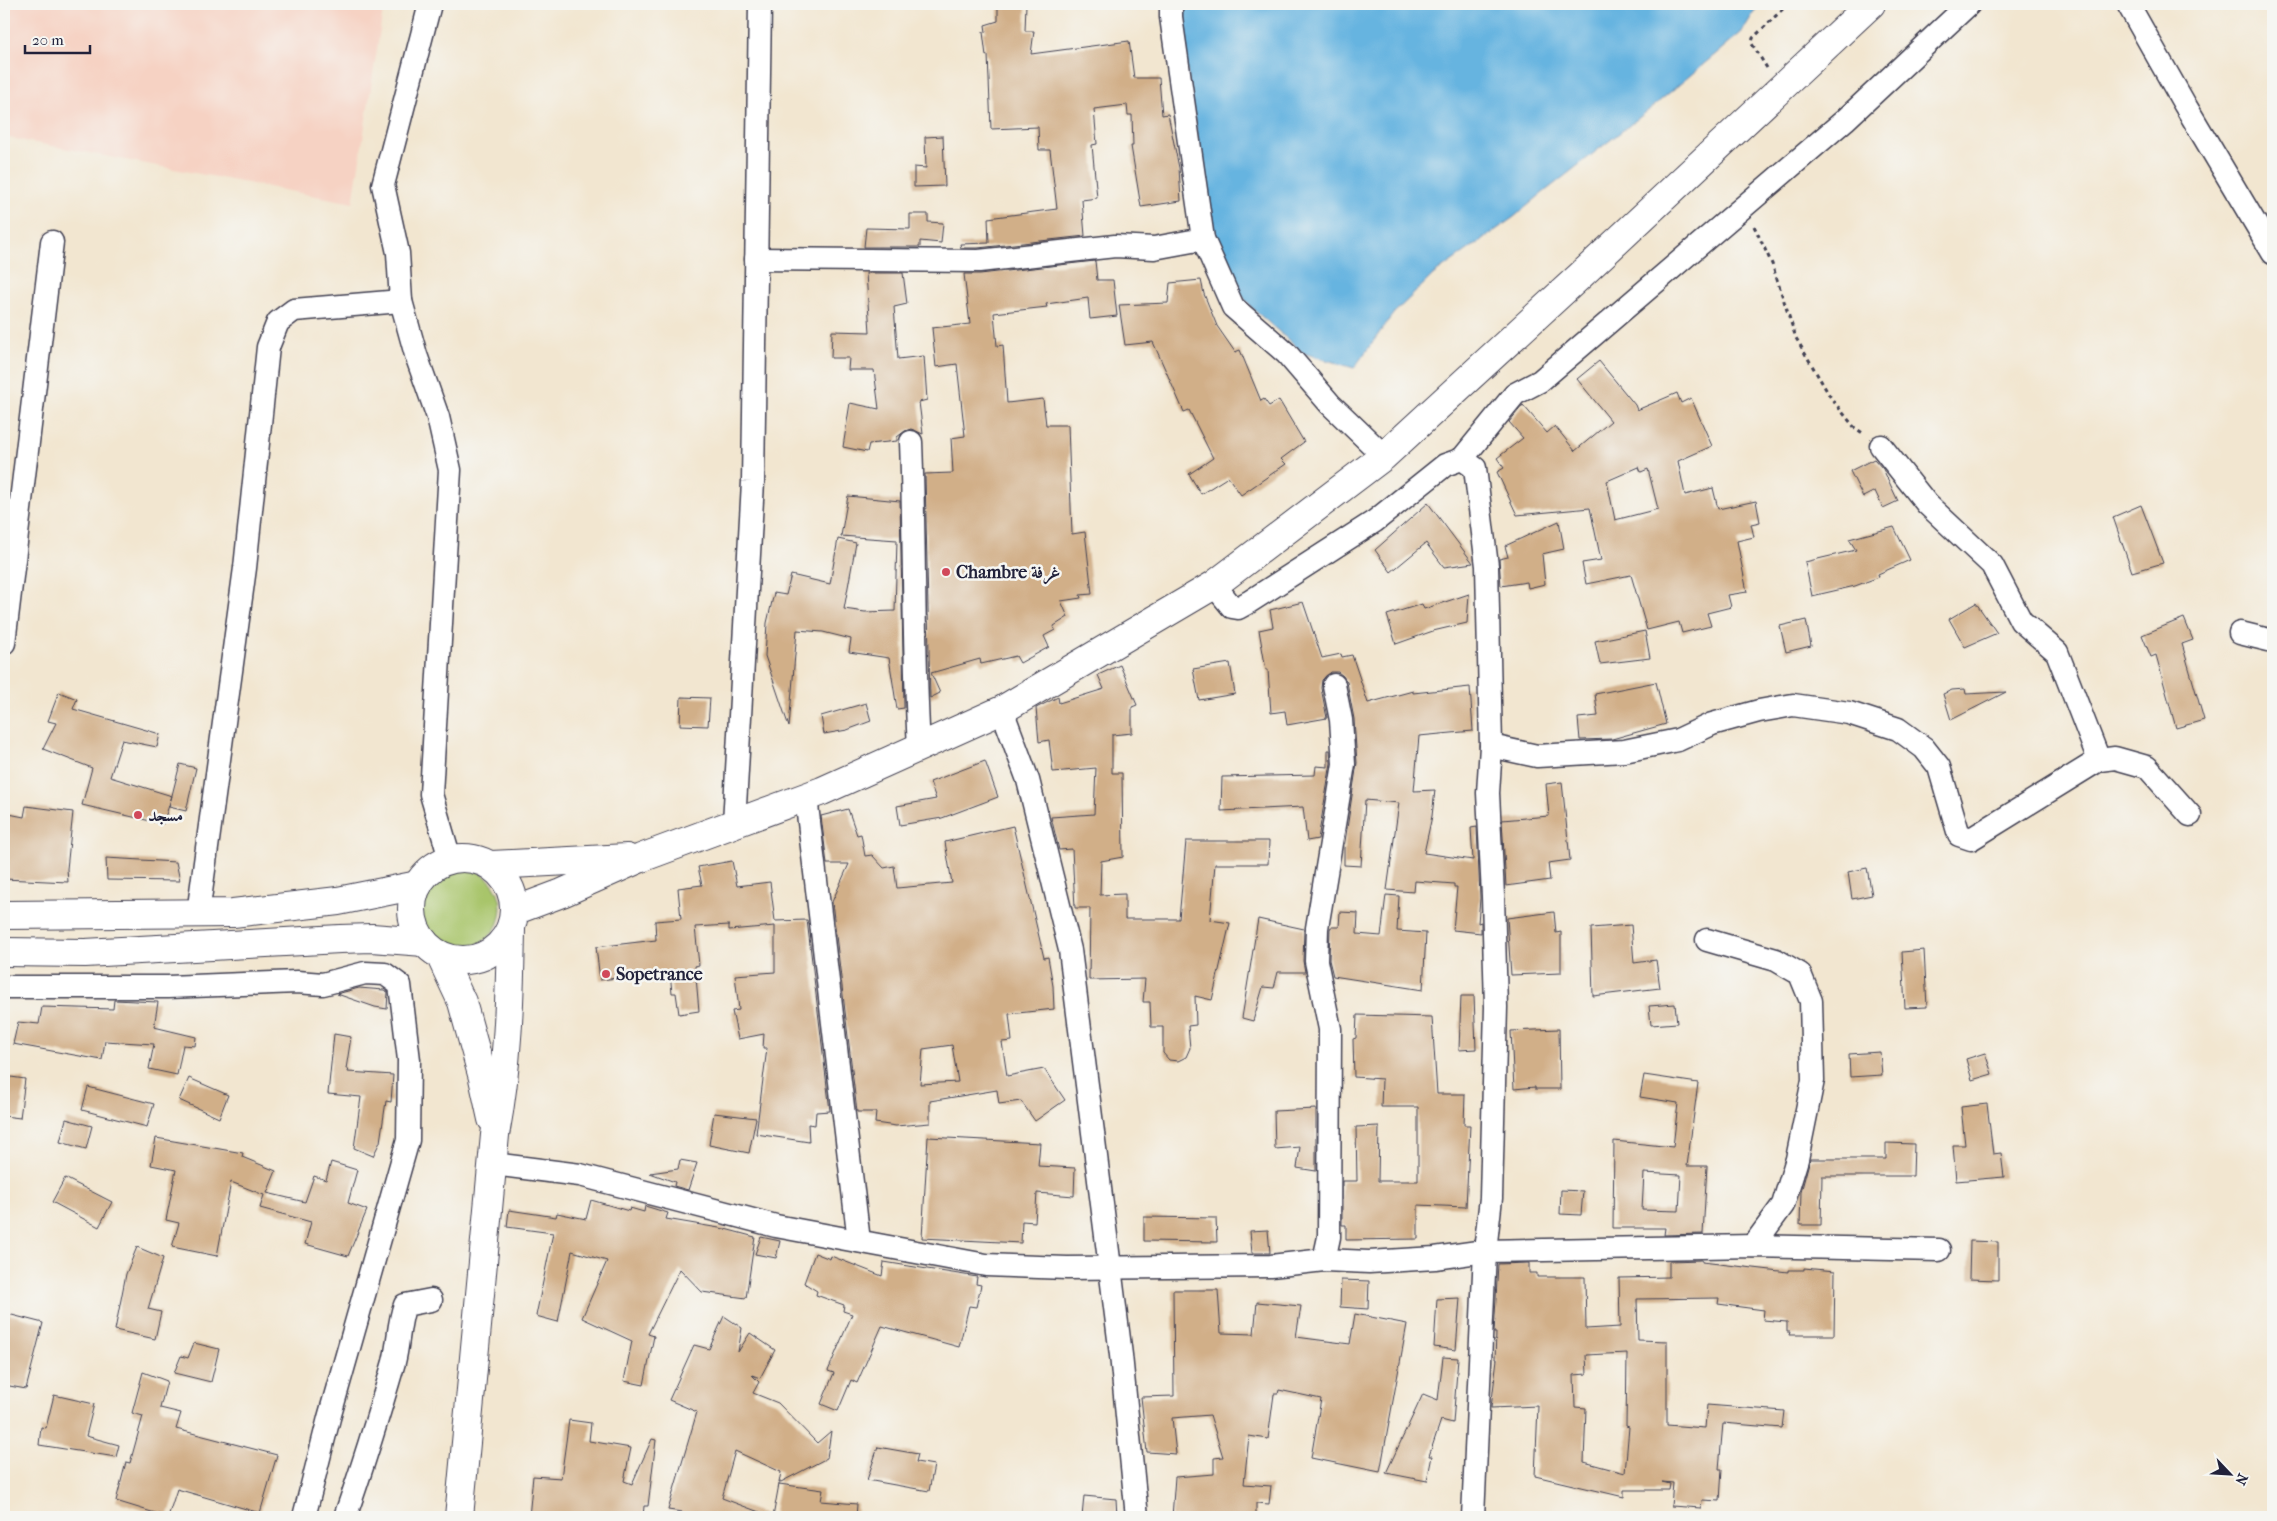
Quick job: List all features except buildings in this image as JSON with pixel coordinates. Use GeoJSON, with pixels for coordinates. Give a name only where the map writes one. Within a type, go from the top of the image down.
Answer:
{"type":"FeatureCollection","features":[{"type":"Feature","properties":{"kind":"main road"},"geometry":{"type":"LineString","coordinates":[[4,952],[85,953],[372,938],[432,948],[457,960],[474,959],[490,953],[502,941],[513,919],[562,893],[641,858],[806,797],[1002,710],[1214,585],[1384,456],[1871,4]]}},
{"type":"Feature","properties":{"kind":"main road"},"geometry":{"type":"LineString","coordinates":[[459,1517],[495,1136],[502,1095],[509,1018],[513,898],[501,874],[490,865],[471,858],[450,859],[432,869],[418,885],[413,899],[413,914],[416,929],[432,948],[462,1002],[483,1078],[495,1136]]}},
{"type":"Feature","properties":{"kind":"main road"},"geometry":{"type":"LineString","coordinates":[[490,865],[641,858]]}},
{"type":"Feature","properties":{"kind":"main road"},"geometry":{"type":"LineString","coordinates":[[4,915],[234,913],[338,901],[418,885]]}},
{"type":"Feature","properties":{"kind":"street"},"geometry":{"type":"LineString","coordinates":[[430,4],[383,185],[398,254],[401,301],[416,355],[438,417],[450,470],[431,794],[450,859]]}},
{"type":"Feature","properties":{"kind":"street"},"geometry":{"type":"LineString","coordinates":[[734,824],[753,482],[760,4]]}},
{"type":"Feature","properties":{"kind":"street"},"geometry":{"type":"LineString","coordinates":[[1171,4],[1171,17],[1203,239],[1233,307],[1287,354],[1330,404],[1384,456]]}},
{"type":"Feature","properties":{"kind":"street"},"geometry":{"type":"LineString","coordinates":[[1214,585],[1232,608],[1238,608],[1376,521],[1444,465],[1462,459],[1515,394],[1540,381],[1745,207],[1845,120],[1968,4]]}},
{"type":"Feature","properties":{"kind":"street"},"geometry":{"type":"LineString","coordinates":[[2128,4],[2273,252]]}},
{"type":"Feature","properties":{"kind":"street"},"geometry":{"type":"LineString","coordinates":[[756,259],[979,262],[1115,246],[1154,248],[1203,239]]}},
{"type":"Feature","properties":{"kind":"street"},"geometry":{"type":"LineString","coordinates":[[4,643],[52,242]]}},
{"type":"Feature","properties":{"kind":"street"},"geometry":{"type":"LineString","coordinates":[[198,914],[245,568],[268,347],[278,322],[294,310],[401,301]]}},
{"type":"Feature","properties":{"kind":"street"},"geometry":{"type":"LineString","coordinates":[[911,442],[915,537],[915,683],[919,747]]}},
{"type":"Feature","properties":{"kind":"street"},"geometry":{"type":"LineString","coordinates":[[1882,446],[1928,504],[1992,565],[2022,621],[2057,652],[2099,760]]}},
{"type":"Feature","properties":{"kind":"street"},"geometry":{"type":"LineString","coordinates":[[1462,459],[1475,468],[1486,566],[1490,746],[1488,793],[1496,1007],[1491,1198],[1486,1251],[1480,1517]]}},
{"type":"Feature","properties":{"kind":"street"},"geometry":{"type":"LineString","coordinates":[[2240,633],[2273,641]]}},
{"type":"Feature","properties":{"kind":"street"},"geometry":{"type":"LineString","coordinates":[[1324,1260],[1329,1237],[1330,1029],[1316,961],[1317,928],[1344,764],[1341,720],[1334,685]]}},
{"type":"Feature","properties":{"kind":"street"},"geometry":{"type":"LineString","coordinates":[[1490,746],[1537,756],[1614,751],[1678,740],[1712,724],[1759,711],[1793,705],[1848,713],[1898,729],[1924,748],[1939,767],[1959,835],[1971,839],[2099,760],[2115,758],[2147,767],[2190,815]]}},
{"type":"Feature","properties":{"kind":"street"},"geometry":{"type":"LineString","coordinates":[[1002,710],[1028,780],[1070,950],[1110,1268],[1136,1517]]}},
{"type":"Feature","properties":{"kind":"street"},"geometry":{"type":"LineString","coordinates":[[806,797],[859,1241]]}},
{"type":"Feature","properties":{"kind":"street"},"geometry":{"type":"LineString","coordinates":[[1707,940],[1776,960],[1800,974],[1812,1001],[1813,1080],[1797,1159],[1783,1205],[1753,1246]]}},
{"type":"Feature","properties":{"kind":"street"},"geometry":{"type":"LineString","coordinates":[[4,988],[168,987],[297,982],[323,984],[365,973],[385,974],[400,985],[409,1060],[408,1140],[329,1418],[304,1517]]}},
{"type":"Feature","properties":{"kind":"street"},"geometry":{"type":"LineString","coordinates":[[493,1164],[580,1175],[776,1226],[986,1265],[1110,1268],[1271,1266],[1324,1260],[1378,1262],[1435,1258],[1486,1251],[1753,1246],[1939,1250]]}},
{"type":"Feature","properties":{"kind":"street"},"geometry":{"type":"LineString","coordinates":[[345,1517],[362,1469],[395,1359],[400,1318],[405,1305],[431,1300]]}},
{"type":"Feature","properties":{"kind":"path"},"geometry":{"type":"LineString","coordinates":[[1781,89],[1752,44],[1753,38],[1788,4]]}},
{"type":"Feature","properties":{"kind":"path"},"geometry":{"type":"LineString","coordinates":[[1745,207],[1772,264],[1796,338],[1837,406],[1855,428],[1882,446]]}},
{"type":"Feature","properties":{"kind":"shaded area"},"geometry":{"type":"Polygon","coordinates":[[[4,4],[384,4],[353,203],[4,137],[4,4]]]}},
{"type":"Feature","properties":{"kind":"green space"},"geometry":{"type":"Polygon","coordinates":[[[461,868],[476,871],[489,880],[498,893],[501,908],[498,923],[489,936],[476,945],[461,948],[446,945],[433,936],[424,923],[421,908],[424,893],[433,880],[446,871],[461,868]]]}},
{"type":"Feature","properties":{"kind":"water"},"geometry":{"type":"Polygon","coordinates":[[[1185,4],[1759,4],[1742,32],[1650,109],[1514,217],[1434,274],[1393,314],[1354,368],[1303,353],[1251,307],[1218,265],[1184,51],[1185,4]]]}},
{"type":"Feature","properties":{"kind":"place","name":"Chambre غرفة"},"geometry":{"type":"Point","coordinates":[946,572]}},
{"type":"Feature","properties":{"kind":"place","name":"مسجد"},"geometry":{"type":"Point","coordinates":[138,815]}},
{"type":"Feature","properties":{"kind":"place","name":"Sopetrance"},"geometry":{"type":"Point","coordinates":[606,974]}}]}
